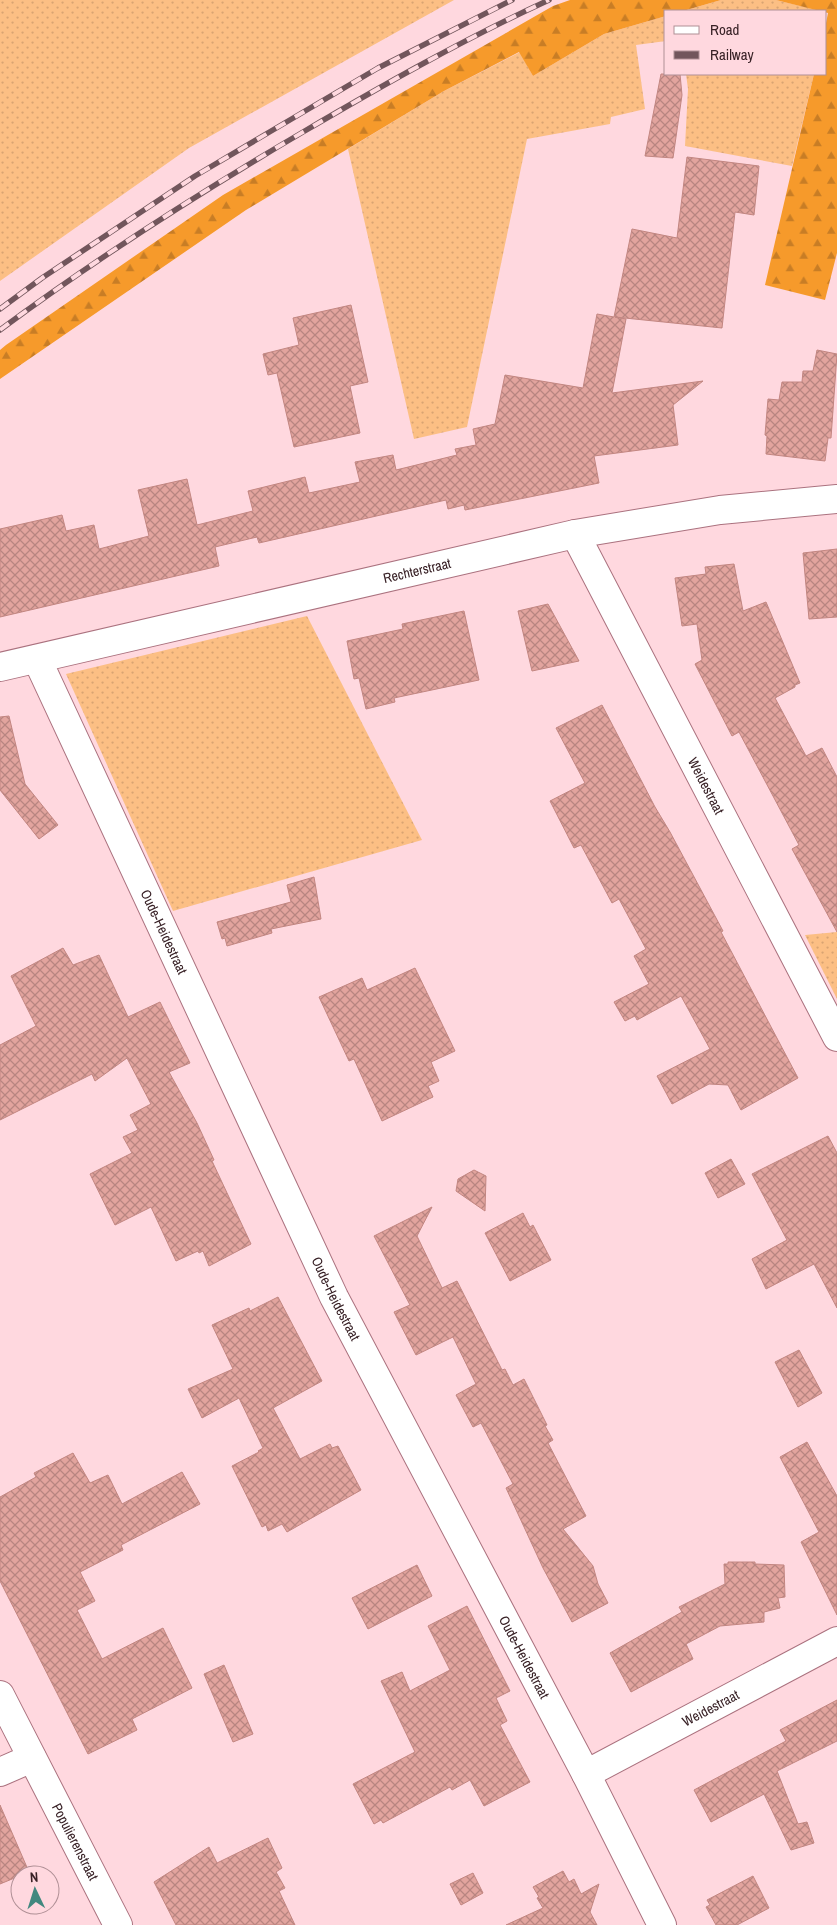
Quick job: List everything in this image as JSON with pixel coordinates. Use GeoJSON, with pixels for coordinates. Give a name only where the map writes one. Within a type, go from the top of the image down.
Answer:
{"type":"FeatureCollection","features":[{"type":"Feature","properties":{"kind":"street","name":"Rechterstraat"},"geometry":{"type":"LineString","coordinates":[[0,667],[575,534],[720,510],[837,499]]}},
{"type":"Feature","properties":{"kind":"street","name":"Weidestraat"},"geometry":{"type":"LineString","coordinates":[[575,534],[837,1037]]}},
{"type":"Feature","properties":{"kind":"street","name":"Oude-Heidestraat"},"geometry":{"type":"LineString","coordinates":[[36,659],[334,1297],[586,1774],[662,1925]]}},
{"type":"Feature","properties":{"kind":"street","name":"Weidestraat"},"geometry":{"type":"LineString","coordinates":[[586,1774],[837,1641]]}},
{"type":"Feature","properties":{"kind":"street","name":"Populierenstraat"},"geometry":{"type":"LineString","coordinates":[[0,1696],[118,1925]]}},
{"type":"Feature","properties":{"kind":"street"},"geometry":{"type":"LineString","coordinates":[[0,1772],[32,1758]]}},
{"type":"Feature","properties":{"kind":"shaded area"},"geometry":{"type":"Polygon","coordinates":[[[0,0],[454,0],[189,148],[0,281],[0,0]]]}},
{"type":"Feature","properties":{"kind":"shaded area"},"geometry":{"type":"Polygon","coordinates":[[[721,0],[776,0],[818,10],[686,10],[721,0]]]}},
{"type":"Feature","properties":{"kind":"shaded area"},"geometry":{"type":"Polygon","coordinates":[[[664,17],[664,41],[636,45],[645,109],[611,117],[610,124],[527,139],[467,427],[414,439],[348,149],[444,91],[520,52],[533,76],[604,34],[664,17]]]}},
{"type":"Feature","properties":{"kind":"shaded area"},"geometry":{"type":"Polygon","coordinates":[[[686,75],[814,75],[792,166],[685,146],[688,89],[686,75]]]}},
{"type":"Feature","properties":{"kind":"shaded area"},"geometry":{"type":"Polygon","coordinates":[[[307,616],[422,840],[173,911],[66,674],[307,616]]]}},
{"type":"Feature","properties":{"kind":"shaded area"},"geometry":{"type":"Polygon","coordinates":[[[837,932],[837,999],[805,935],[837,932]]]}},
{"type":"Feature","properties":{"kind":"green space"},"geometry":{"type":"Polygon","coordinates":[[[570,0],[721,0],[686,10],[664,10],[664,17],[604,34],[533,76],[519,52],[444,91],[246,210],[0,379],[0,350],[6,345],[223,195],[553,6],[570,0]]]}},
{"type":"Feature","properties":{"kind":"green space"},"geometry":{"type":"Polygon","coordinates":[[[776,0],[837,0],[837,253],[825,300],[765,285],[814,75],[827,75],[828,13],[827,10],[816,10],[776,0]]]}},
{"type":"Feature","properties":{"kind":"building"},"geometry":{"type":"Polygon","coordinates":[[[661,74],[680,75],[682,95],[673,158],[645,156],[661,74]]]}},
{"type":"Feature","properties":{"kind":"building"},"geometry":{"type":"Polygon","coordinates":[[[687,157],[759,166],[754,215],[735,212],[722,328],[615,317],[626,319],[612,393],[703,381],[673,405],[678,445],[594,456],[599,483],[465,510],[464,505],[448,509],[446,500],[259,543],[257,537],[215,547],[219,566],[0,617],[0,529],[62,515],[66,531],[94,525],[99,549],[149,536],[138,490],[187,479],[197,525],[253,511],[248,491],[305,477],[309,493],[360,482],[355,462],[393,455],[396,470],[457,455],[455,449],[476,445],[473,429],[495,424],[505,375],[583,388],[597,314],[614,317],[632,229],[677,238],[687,157]]]}},
{"type":"Feature","properties":{"kind":"building"},"geometry":{"type":"Polygon","coordinates":[[[351,305],[368,382],[350,386],[360,433],[294,447],[277,373],[268,375],[263,354],[299,345],[293,318],[351,305]]]}},
{"type":"Feature","properties":{"kind":"building"},"geometry":{"type":"Polygon","coordinates":[[[817,350],[837,354],[831,438],[828,438],[825,461],[766,454],[767,436],[765,435],[768,399],[779,400],[782,382],[802,382],[803,371],[813,371],[817,350]]]}},
{"type":"Feature","properties":{"kind":"building"},"geometry":{"type":"Polygon","coordinates":[[[837,549],[837,617],[809,619],[803,553],[837,549]]]}},
{"type":"Feature","properties":{"kind":"building"},"geometry":{"type":"Polygon","coordinates":[[[734,564],[743,611],[766,602],[800,683],[775,698],[806,756],[822,748],[837,777],[837,932],[792,849],[799,845],[739,732],[732,736],[695,664],[702,660],[697,624],[682,626],[675,578],[706,574],[705,567],[734,564]]]}},
{"type":"Feature","properties":{"kind":"building"},"geometry":{"type":"Polygon","coordinates":[[[548,604],[579,661],[532,671],[518,611],[548,604]]]}},
{"type":"Feature","properties":{"kind":"building"},"geometry":{"type":"Polygon","coordinates":[[[464,611],[479,680],[394,698],[395,702],[366,709],[359,678],[354,679],[347,641],[403,629],[402,624],[464,611]]]}},
{"type":"Feature","properties":{"kind":"building"},"geometry":{"type":"Polygon","coordinates":[[[602,705],[723,931],[721,932],[798,1078],[741,1110],[728,1085],[709,1084],[672,1104],[657,1076],[710,1049],[681,996],[637,1020],[635,1016],[625,1021],[614,1002],[649,984],[634,956],[646,949],[619,899],[612,903],[581,845],[574,848],[550,801],[585,783],[556,728],[602,705]]]}},
{"type":"Feature","properties":{"kind":"building"},"geometry":{"type":"Polygon","coordinates":[[[9,716],[25,784],[58,825],[39,839],[0,790],[0,717],[9,716]]]}},
{"type":"Feature","properties":{"kind":"building"},"geometry":{"type":"Polygon","coordinates":[[[314,877],[321,919],[271,929],[272,933],[227,946],[225,938],[222,939],[217,922],[291,902],[287,885],[314,877]]]}},
{"type":"Feature","properties":{"kind":"building"},"geometry":{"type":"Polygon","coordinates":[[[63,948],[73,965],[99,955],[128,1017],[160,1002],[190,1063],[169,1072],[197,1123],[214,1160],[212,1161],[251,1244],[209,1266],[203,1251],[199,1253],[198,1251],[176,1261],[151,1207],[115,1225],[90,1174],[132,1153],[123,1137],[138,1130],[130,1115],[151,1104],[127,1058],[95,1081],[92,1074],[0,1120],[0,1045],[36,1026],[11,976],[63,948]]]}},
{"type":"Feature","properties":{"kind":"building"},"geometry":{"type":"Polygon","coordinates":[[[415,968],[455,1051],[431,1062],[439,1081],[428,1086],[433,1097],[382,1121],[354,1059],[349,1061],[319,997],[362,978],[367,990],[415,968]]]}},
{"type":"Feature","properties":{"kind":"building"},"geometry":{"type":"Polygon","coordinates":[[[828,1136],[837,1153],[837,1308],[814,1264],[766,1289],[752,1259],[787,1240],[752,1174],[828,1136]]]}},
{"type":"Feature","properties":{"kind":"building"},"geometry":{"type":"Polygon","coordinates":[[[731,1159],[745,1184],[718,1198],[705,1173],[731,1159]]]}},
{"type":"Feature","properties":{"kind":"building"},"geometry":{"type":"Polygon","coordinates":[[[474,1170],[486,1176],[485,1211],[456,1191],[458,1179],[474,1170]]]}},
{"type":"Feature","properties":{"kind":"building"},"geometry":{"type":"Polygon","coordinates":[[[432,1207],[417,1236],[442,1288],[457,1281],[502,1370],[505,1369],[513,1385],[524,1379],[553,1440],[548,1443],[586,1516],[563,1529],[593,1566],[598,1584],[608,1603],[572,1622],[543,1568],[506,1488],[513,1484],[481,1423],[473,1427],[456,1395],[476,1384],[453,1337],[416,1355],[394,1312],[410,1305],[374,1236],[432,1207]]]}},
{"type":"Feature","properties":{"kind":"building"},"geometry":{"type":"Polygon","coordinates":[[[523,1213],[530,1227],[533,1225],[551,1260],[510,1281],[485,1233],[523,1213]]]}},
{"type":"Feature","properties":{"kind":"building"},"geometry":{"type":"Polygon","coordinates":[[[278,1297],[322,1381],[273,1408],[300,1459],[330,1444],[332,1448],[338,1446],[361,1490],[287,1532],[282,1524],[268,1531],[266,1525],[262,1527],[232,1466],[263,1448],[239,1398],[202,1418],[188,1389],[233,1369],[212,1325],[249,1308],[250,1311],[278,1297]]]}},
{"type":"Feature","properties":{"kind":"building"},"geometry":{"type":"Polygon","coordinates":[[[799,1350],[822,1393],[798,1407],[775,1362],[799,1350]]]}},
{"type":"Feature","properties":{"kind":"building"},"geometry":{"type":"Polygon","coordinates":[[[807,1442],[837,1496],[837,1615],[801,1542],[819,1532],[780,1457],[807,1442]]]}},
{"type":"Feature","properties":{"kind":"building"},"geometry":{"type":"Polygon","coordinates":[[[73,1453],[90,1483],[108,1475],[122,1504],[182,1472],[200,1504],[121,1545],[123,1550],[80,1572],[95,1601],[77,1610],[102,1659],[163,1628],[192,1688],[132,1719],[137,1730],[88,1754],[0,1581],[0,1497],[36,1477],[34,1473],[73,1453]]]}},
{"type":"Feature","properties":{"kind":"building"},"geometry":{"type":"Polygon","coordinates":[[[728,1562],[784,1565],[785,1597],[778,1598],[780,1608],[764,1612],[764,1622],[720,1626],[686,1644],[693,1659],[631,1692],[610,1653],[682,1612],[679,1607],[725,1584],[724,1564],[728,1564],[728,1562]]]}},
{"type":"Feature","properties":{"kind":"building"},"geometry":{"type":"Polygon","coordinates":[[[417,1565],[432,1596],[368,1629],[352,1598],[417,1565]]]}},
{"type":"Feature","properties":{"kind":"building"},"geometry":{"type":"Polygon","coordinates":[[[467,1606],[510,1691],[496,1698],[507,1721],[500,1725],[530,1782],[484,1806],[470,1780],[452,1790],[450,1787],[383,1823],[381,1820],[374,1824],[353,1784],[415,1752],[381,1681],[402,1672],[410,1691],[450,1670],[428,1626],[467,1606]]]}},
{"type":"Feature","properties":{"kind":"building"},"geometry":{"type":"Polygon","coordinates":[[[224,1665],[253,1734],[233,1742],[204,1674],[224,1665]]]}},
{"type":"Feature","properties":{"kind":"building"},"geometry":{"type":"Polygon","coordinates":[[[837,1700],[837,1741],[777,1771],[798,1824],[807,1822],[814,1843],[791,1850],[764,1794],[711,1822],[694,1790],[786,1741],[780,1730],[837,1700]]]}},
{"type":"Feature","properties":{"kind":"building"},"geometry":{"type":"Polygon","coordinates":[[[0,1805],[26,1865],[10,1865],[10,1880],[0,1884],[0,1805]]]}},
{"type":"Feature","properties":{"kind":"building"},"geometry":{"type":"Polygon","coordinates":[[[268,1838],[282,1868],[276,1872],[285,1888],[279,1891],[295,1925],[176,1925],[154,1882],[209,1847],[217,1863],[268,1838]]]}},
{"type":"Feature","properties":{"kind":"building"},"geometry":{"type":"Polygon","coordinates":[[[563,1871],[569,1882],[574,1879],[581,1894],[599,1884],[590,1912],[597,1925],[506,1925],[543,1908],[533,1887],[563,1871]]]}},
{"type":"Feature","properties":{"kind":"building"},"geometry":{"type":"Polygon","coordinates":[[[473,1873],[483,1893],[461,1905],[450,1884],[473,1873]]]}},
{"type":"Feature","properties":{"kind":"building"},"geometry":{"type":"Polygon","coordinates":[[[753,1876],[769,1908],[737,1925],[716,1925],[706,1907],[710,1905],[707,1900],[753,1876]]]}},
{"type":"Feature","properties":{"kind":"railway"},"geometry":{"type":"LineString","coordinates":[[0,309],[42,278],[195,176],[378,68],[512,0]]}},
{"type":"Feature","properties":{"kind":"railway"},"geometry":{"type":"LineString","coordinates":[[0,330],[111,252],[187,202],[264,155],[424,63],[486,30],[549,0]]}}]}
